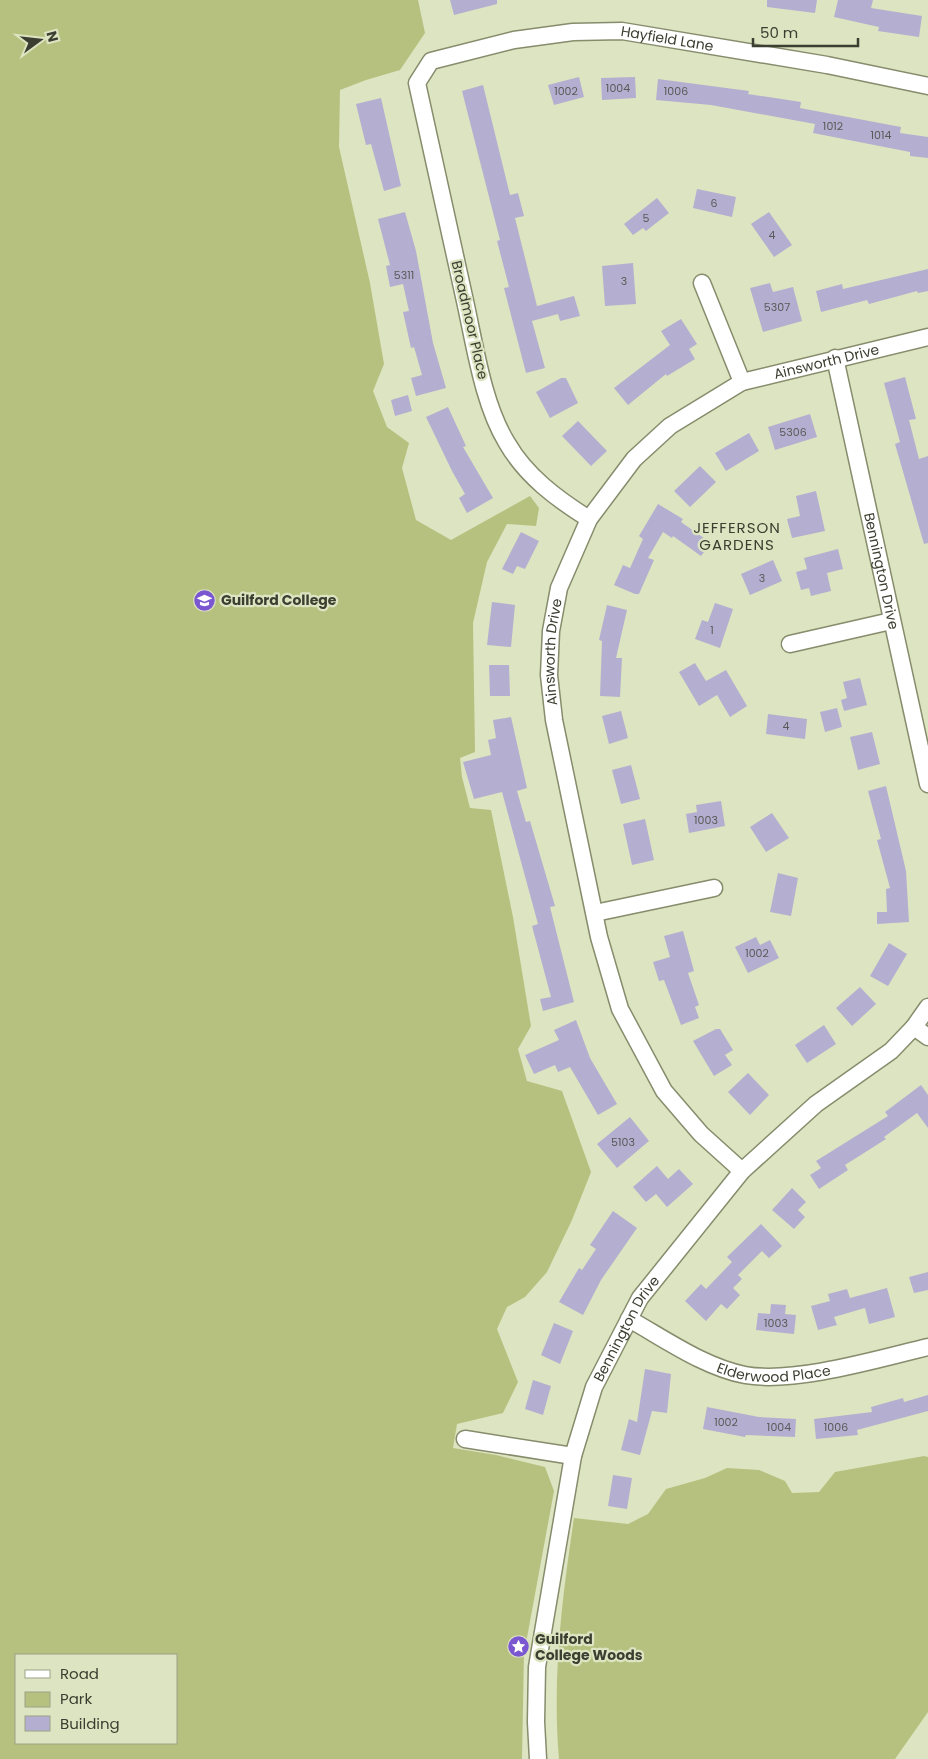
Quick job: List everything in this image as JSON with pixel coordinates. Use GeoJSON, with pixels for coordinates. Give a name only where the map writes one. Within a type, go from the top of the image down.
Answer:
{"type":"FeatureCollection","features":[{"type":"Feature","properties":{"kind":"street","name":"Hayfield Lane"},"geometry":{"type":"LineString","coordinates":[[417,83],[431,61],[514,40],[573,32],[622,31],[827,65],[928,86]]}},
{"type":"Feature","properties":{"kind":"street","name":"Broadmoor Place"},"geometry":{"type":"LineString","coordinates":[[417,83],[473,338],[496,420],[506,443],[525,469],[563,503],[589,519]]}},
{"type":"Feature","properties":{"kind":"street"},"geometry":{"type":"LineString","coordinates":[[702,283],[742,382]]}},
{"type":"Feature","properties":{"kind":"street","name":"Ainsworth Drive"},"geometry":{"type":"LineString","coordinates":[[742,1171],[701,1134],[664,1090],[620,1008],[599,937],[554,720],[549,675],[551,631],[560,588],[589,519],[634,459],[670,426],[742,382],[928,337]]}},
{"type":"Feature","properties":{"kind":"street","name":"Bennington Drive"},"geometry":{"type":"LineString","coordinates":[[835,358],[928,784]]}},
{"type":"Feature","properties":{"kind":"street"},"geometry":{"type":"LineString","coordinates":[[790,644],[891,621]]}},
{"type":"Feature","properties":{"kind":"street"},"geometry":{"type":"LineString","coordinates":[[595,913],[714,888]]}},
{"type":"Feature","properties":{"kind":"street","name":"Bennington Drive"},"geometry":{"type":"LineString","coordinates":[[538,1759],[536,1722],[537,1667],[573,1456],[594,1387],[629,1319],[640,1298],[742,1171],[816,1104],[891,1051],[914,1027],[928,1007]]}},
{"type":"Feature","properties":{"kind":"street"},"geometry":{"type":"LineString","coordinates":[[914,1027],[928,1037]]}},
{"type":"Feature","properties":{"kind":"street","name":"Elderwood Place"},"geometry":{"type":"LineString","coordinates":[[629,1319],[719,1367],[746,1375],[788,1375],[826,1370],[928,1347]]}},
{"type":"Feature","properties":{"kind":"street"},"geometry":{"type":"LineString","coordinates":[[465,1439],[573,1456]]}},
{"type":"Feature","properties":{"kind":"green space","name":"Guilford College"},"geometry":{"type":"Polygon","coordinates":[[[0,0],[418,0],[425,33],[400,70],[340,90],[339,147],[370,283],[384,364],[373,391],[387,427],[409,443],[402,468],[416,520],[451,540],[530,496],[539,508],[536,526],[507,524],[487,562],[473,623],[475,752],[460,758],[462,777],[470,808],[491,810],[513,917],[531,1026],[518,1049],[527,1081],[562,1091],[591,1172],[572,1220],[547,1272],[525,1297],[507,1307],[497,1329],[518,1382],[503,1413],[457,1424],[453,1448],[496,1455],[545,1467],[554,1491],[524,1654],[522,1759],[0,1759],[0,0]]]}},
{"type":"Feature","properties":{"kind":"green space"},"geometry":{"type":"Polygon","coordinates":[[[924,1456],[928,1457],[928,1712],[895,1759],[559,1759],[557,1698],[559,1638],[574,1518],[628,1524],[648,1514],[666,1489],[705,1478],[727,1468],[759,1470],[785,1481],[792,1493],[819,1492],[835,1472],[924,1456]]]}},
{"type":"Feature","properties":{"kind":"building"},"geometry":{"type":"Polygon","coordinates":[[[450,0],[497,0],[497,4],[454,15],[450,0]]]}},
{"type":"Feature","properties":{"kind":"building"},"geometry":{"type":"Polygon","coordinates":[[[767,0],[817,0],[815,13],[767,7],[767,0]]]}},
{"type":"Feature","properties":{"kind":"building"},"geometry":{"type":"Polygon","coordinates":[[[838,0],[873,0],[871,8],[922,16],[919,37],[878,31],[879,27],[834,17],[838,0]]]}},
{"type":"Feature","properties":{"kind":"building"},"geometry":{"type":"Polygon","coordinates":[[[579,77],[584,97],[554,105],[548,85],[579,77]]]}},
{"type":"Feature","properties":{"kind":"building"},"geometry":{"type":"Polygon","coordinates":[[[635,77],[636,98],[602,100],[601,78],[635,77]]]}},
{"type":"Feature","properties":{"kind":"building"},"geometry":{"type":"Polygon","coordinates":[[[658,79],[749,91],[748,94],[801,102],[800,108],[901,127],[900,133],[928,137],[928,158],[910,156],[910,152],[813,133],[815,124],[711,105],[656,100],[658,79]]]}},
{"type":"Feature","properties":{"kind":"building"},"geometry":{"type":"Polygon","coordinates":[[[483,85],[510,195],[518,193],[524,216],[515,218],[537,306],[574,296],[580,316],[560,321],[558,314],[532,321],[545,368],[526,373],[504,288],[509,287],[497,241],[500,240],[462,91],[483,85]]]}},
{"type":"Feature","properties":{"kind":"building"},"geometry":{"type":"Polygon","coordinates":[[[381,98],[401,186],[384,191],[371,144],[366,145],[356,104],[381,98]]]}},
{"type":"Feature","properties":{"kind":"building"},"geometry":{"type":"Polygon","coordinates":[[[697,189],[736,197],[732,217],[693,208],[697,189]]]}},
{"type":"Feature","properties":{"kind":"building"},"geometry":{"type":"Polygon","coordinates":[[[657,198],[669,213],[646,231],[643,228],[633,235],[624,224],[657,198]]]}},
{"type":"Feature","properties":{"kind":"building"},"geometry":{"type":"Polygon","coordinates":[[[405,212],[416,251],[433,343],[446,388],[416,396],[411,378],[422,375],[414,347],[411,348],[403,312],[409,311],[403,284],[390,287],[386,266],[390,265],[378,219],[405,212]]]}},
{"type":"Feature","properties":{"kind":"building"},"geometry":{"type":"Polygon","coordinates":[[[769,212],[792,245],[774,257],[751,224],[769,212]]]}},
{"type":"Feature","properties":{"kind":"building"},"geometry":{"type":"Polygon","coordinates":[[[633,263],[636,304],[605,306],[602,266],[633,263]]]}},
{"type":"Feature","properties":{"kind":"building"},"geometry":{"type":"Polygon","coordinates":[[[928,269],[928,291],[918,293],[917,291],[869,304],[867,300],[821,312],[816,291],[842,284],[843,289],[928,269]]]}},
{"type":"Feature","properties":{"kind":"building"},"geometry":{"type":"Polygon","coordinates":[[[770,283],[773,292],[793,287],[802,321],[763,332],[750,288],[770,283]]]}},
{"type":"Feature","properties":{"kind":"building"},"geometry":{"type":"Polygon","coordinates":[[[681,319],[697,344],[689,349],[695,359],[667,376],[666,374],[628,405],[614,388],[670,345],[661,331],[681,319]]]}},
{"type":"Feature","properties":{"kind":"building"},"geometry":{"type":"Polygon","coordinates":[[[905,377],[916,419],[909,420],[919,459],[928,456],[928,543],[924,544],[895,444],[900,442],[884,383],[905,377]]]}},
{"type":"Feature","properties":{"kind":"building"},"geometry":{"type":"Polygon","coordinates":[[[561,378],[566,378],[578,403],[550,418],[536,392],[561,378]]]}},
{"type":"Feature","properties":{"kind":"building"},"geometry":{"type":"Polygon","coordinates":[[[408,395],[412,411],[395,416],[391,400],[408,395]]]}},
{"type":"Feature","properties":{"kind":"building"},"geometry":{"type":"Polygon","coordinates":[[[448,407],[466,446],[463,447],[493,498],[467,513],[459,498],[465,494],[426,417],[448,407]]]}},
{"type":"Feature","properties":{"kind":"building"},"geometry":{"type":"Polygon","coordinates":[[[810,414],[817,437],[775,450],[768,427],[810,414]]]}},
{"type":"Feature","properties":{"kind":"building"},"geometry":{"type":"Polygon","coordinates":[[[578,421],[607,451],[591,466],[562,436],[578,421]]]}},
{"type":"Feature","properties":{"kind":"building"},"geometry":{"type":"Polygon","coordinates":[[[749,433],[759,451],[726,471],[715,453],[749,433]]]}},
{"type":"Feature","properties":{"kind":"building"},"geometry":{"type":"Polygon","coordinates":[[[700,466],[716,482],[690,507],[674,491],[700,466]]]}},
{"type":"Feature","properties":{"kind":"building"},"geometry":{"type":"Polygon","coordinates":[[[816,491],[825,531],[792,538],[787,519],[800,516],[796,496],[816,491]]]}},
{"type":"Feature","properties":{"kind":"building"},"geometry":{"type":"Polygon","coordinates":[[[658,504],[683,519],[681,522],[711,543],[701,556],[673,536],[672,538],[663,532],[648,558],[654,560],[639,594],[635,594],[614,585],[623,565],[630,568],[643,539],[639,536],[658,504]]]}},
{"type":"Feature","properties":{"kind":"building"},"geometry":{"type":"Polygon","coordinates":[[[521,532],[539,541],[525,569],[517,566],[513,574],[502,569],[521,532]]]}},
{"type":"Feature","properties":{"kind":"building"},"geometry":{"type":"Polygon","coordinates":[[[838,549],[843,569],[827,573],[831,591],[811,596],[809,588],[801,590],[796,572],[807,569],[804,558],[838,549]]]}},
{"type":"Feature","properties":{"kind":"building"},"geometry":{"type":"Polygon","coordinates":[[[773,560],[782,581],[750,595],[741,574],[773,560]]]}},
{"type":"Feature","properties":{"kind":"building"},"geometry":{"type":"Polygon","coordinates":[[[492,602],[515,605],[511,647],[487,645],[492,602]]]}},
{"type":"Feature","properties":{"kind":"building"},"geometry":{"type":"Polygon","coordinates":[[[715,603],[733,609],[720,648],[695,639],[702,620],[708,622],[715,603]]]}},
{"type":"Feature","properties":{"kind":"building"},"geometry":{"type":"Polygon","coordinates":[[[607,605],[627,610],[616,658],[622,658],[620,697],[600,696],[602,641],[599,640],[607,605]]]}},
{"type":"Feature","properties":{"kind":"building"},"geometry":{"type":"Polygon","coordinates":[[[695,663],[706,681],[726,670],[747,706],[730,717],[717,695],[699,706],[679,672],[695,663]]]}},
{"type":"Feature","properties":{"kind":"building"},"geometry":{"type":"Polygon","coordinates":[[[489,665],[509,665],[510,696],[490,696],[489,665]]]}},
{"type":"Feature","properties":{"kind":"building"},"geometry":{"type":"Polygon","coordinates":[[[860,678],[867,705],[844,711],[841,700],[847,698],[843,682],[860,678]]]}},
{"type":"Feature","properties":{"kind":"building"},"geometry":{"type":"Polygon","coordinates":[[[837,708],[842,727],[825,732],[820,712],[837,708]]]}},
{"type":"Feature","properties":{"kind":"building"},"geometry":{"type":"Polygon","coordinates":[[[621,711],[628,738],[609,744],[602,716],[621,711]]]}},
{"type":"Feature","properties":{"kind":"building"},"geometry":{"type":"Polygon","coordinates":[[[768,714],[807,719],[805,739],[766,734],[768,714]]]}},
{"type":"Feature","properties":{"kind":"building"},"geometry":{"type":"Polygon","coordinates":[[[511,717],[527,788],[517,791],[526,822],[530,821],[555,906],[550,907],[574,1002],[543,1011],[540,999],[551,997],[532,926],[538,924],[502,792],[474,799],[463,762],[491,755],[488,740],[496,738],[493,720],[511,717]]]}},
{"type":"Feature","properties":{"kind":"building"},"geometry":{"type":"Polygon","coordinates":[[[872,732],[880,764],[858,770],[850,737],[872,732]]]}},
{"type":"Feature","properties":{"kind":"building"},"geometry":{"type":"Polygon","coordinates":[[[631,765],[640,799],[621,804],[612,770],[631,765]]]}},
{"type":"Feature","properties":{"kind":"building"},"geometry":{"type":"Polygon","coordinates":[[[886,786],[906,871],[909,922],[877,924],[877,912],[887,912],[886,889],[890,888],[877,840],[881,839],[868,791],[886,786]]]}},
{"type":"Feature","properties":{"kind":"building"},"geometry":{"type":"Polygon","coordinates":[[[721,801],[725,826],[689,833],[686,814],[697,812],[696,805],[721,801]]]}},
{"type":"Feature","properties":{"kind":"building"},"geometry":{"type":"Polygon","coordinates":[[[772,813],[789,838],[766,852],[750,827],[772,813]]]}},
{"type":"Feature","properties":{"kind":"building"},"geometry":{"type":"Polygon","coordinates":[[[645,819],[654,860],[632,865],[623,824],[645,819]]]}},
{"type":"Feature","properties":{"kind":"building"},"geometry":{"type":"Polygon","coordinates":[[[778,873],[798,878],[791,916],[770,912],[778,873]]]}},
{"type":"Feature","properties":{"kind":"building"},"geometry":{"type":"Polygon","coordinates":[[[683,931],[694,971],[688,973],[699,1005],[695,1007],[699,1018],[681,1025],[664,980],[659,981],[653,962],[670,957],[664,936],[683,931]]]}},
{"type":"Feature","properties":{"kind":"building"},"geometry":{"type":"Polygon","coordinates":[[[756,937],[760,945],[770,940],[779,958],[748,973],[735,947],[756,937]]]}},
{"type":"Feature","properties":{"kind":"building"},"geometry":{"type":"Polygon","coordinates":[[[889,943],[907,954],[888,986],[870,976],[889,943]]]}},
{"type":"Feature","properties":{"kind":"building"},"geometry":{"type":"Polygon","coordinates":[[[860,987],[876,1004],[852,1026],[836,1008],[860,987]]]}},
{"type":"Feature","properties":{"kind":"building"},"geometry":{"type":"Polygon","coordinates":[[[576,1020],[590,1058],[617,1104],[598,1115],[570,1067],[558,1072],[555,1065],[534,1074],[525,1055],[559,1040],[554,1030],[576,1020]]]}},
{"type":"Feature","properties":{"kind":"building"},"geometry":{"type":"Polygon","coordinates":[[[824,1025],[836,1044],[807,1063],[795,1045],[824,1025]]]}},
{"type":"Feature","properties":{"kind":"building"},"geometry":{"type":"Polygon","coordinates":[[[716,1029],[720,1029],[733,1050],[725,1055],[732,1065],[714,1076],[693,1041],[716,1029]]]}},
{"type":"Feature","properties":{"kind":"building"},"geometry":{"type":"Polygon","coordinates":[[[748,1073],[769,1095],[750,1115],[728,1092],[748,1073]]]}},
{"type":"Feature","properties":{"kind":"building"},"geometry":{"type":"Polygon","coordinates":[[[921,1085],[928,1095],[928,1128],[917,1113],[884,1137],[886,1139],[845,1165],[848,1170],[819,1189],[810,1175],[821,1168],[816,1161],[888,1116],[885,1112],[921,1085]]]}},
{"type":"Feature","properties":{"kind":"building"},"geometry":{"type":"Polygon","coordinates":[[[630,1117],[649,1141],[617,1168],[597,1144],[630,1117]]]}},
{"type":"Feature","properties":{"kind":"building"},"geometry":{"type":"Polygon","coordinates":[[[657,1166],[668,1179],[679,1169],[693,1184],[667,1207],[656,1194],[646,1202],[633,1187],[657,1166]]]}},
{"type":"Feature","properties":{"kind":"building"},"geometry":{"type":"Polygon","coordinates":[[[792,1188],[806,1202],[798,1210],[805,1217],[794,1229],[772,1210],[792,1188]]]}},
{"type":"Feature","properties":{"kind":"building"},"geometry":{"type":"Polygon","coordinates":[[[613,1211],[637,1228],[601,1280],[583,1315],[559,1302],[579,1268],[582,1270],[596,1249],[590,1245],[613,1211]]]}},
{"type":"Feature","properties":{"kind":"building"},"geometry":{"type":"Polygon","coordinates":[[[761,1224],[782,1246],[769,1258],[762,1251],[738,1275],[742,1279],[733,1288],[740,1295],[727,1309],[721,1304],[706,1321],[685,1301],[701,1284],[706,1289],[732,1262],[727,1257],[761,1224]]]}},
{"type":"Feature","properties":{"kind":"building"},"geometry":{"type":"Polygon","coordinates":[[[928,1272],[928,1290],[914,1293],[909,1277],[928,1272]]]}},
{"type":"Feature","properties":{"kind":"building"},"geometry":{"type":"Polygon","coordinates":[[[887,1288],[895,1317],[869,1324],[865,1308],[834,1317],[837,1325],[818,1330],[811,1306],[830,1301],[828,1294],[847,1289],[850,1298],[887,1288]]]}},
{"type":"Feature","properties":{"kind":"building"},"geometry":{"type":"Polygon","coordinates":[[[771,1304],[786,1305],[785,1314],[796,1315],[794,1334],[756,1330],[758,1313],[770,1314],[771,1304]]]}},
{"type":"Feature","properties":{"kind":"building"},"geometry":{"type":"Polygon","coordinates":[[[554,1323],[573,1331],[560,1364],[541,1355],[554,1323]]]}},
{"type":"Feature","properties":{"kind":"building"},"geometry":{"type":"Polygon","coordinates":[[[645,1369],[671,1374],[667,1413],[652,1411],[640,1455],[621,1450],[629,1419],[637,1422],[645,1369]]]}},
{"type":"Feature","properties":{"kind":"building"},"geometry":{"type":"Polygon","coordinates":[[[533,1380],[551,1386],[543,1415],[525,1409],[533,1380]]]}},
{"type":"Feature","properties":{"kind":"building"},"geometry":{"type":"Polygon","coordinates":[[[928,1395],[928,1411],[857,1430],[858,1435],[816,1439],[814,1419],[872,1412],[871,1407],[903,1398],[904,1402],[928,1395]]]}},
{"type":"Feature","properties":{"kind":"building"},"geometry":{"type":"Polygon","coordinates":[[[707,1407],[759,1417],[796,1419],[795,1437],[746,1435],[745,1437],[703,1429],[707,1407]]]}},
{"type":"Feature","properties":{"kind":"building"},"geometry":{"type":"Polygon","coordinates":[[[613,1475],[632,1478],[627,1509],[608,1506],[613,1475]]]}},
{"type":"Feature","properties":{"kind":"place","name":"Guilford College"},"geometry":{"type":"Point","coordinates":[205,600]}},
{"type":"Feature","properties":{"kind":"place","name":"Guilford College Woods"},"geometry":{"type":"Point","coordinates":[519,1647]}},
{"type":"Feature","properties":{"kind":"district","name":"JEFFERSON GARDENS"},"geometry":{"type":"Point","coordinates":[737,536]}}]}
